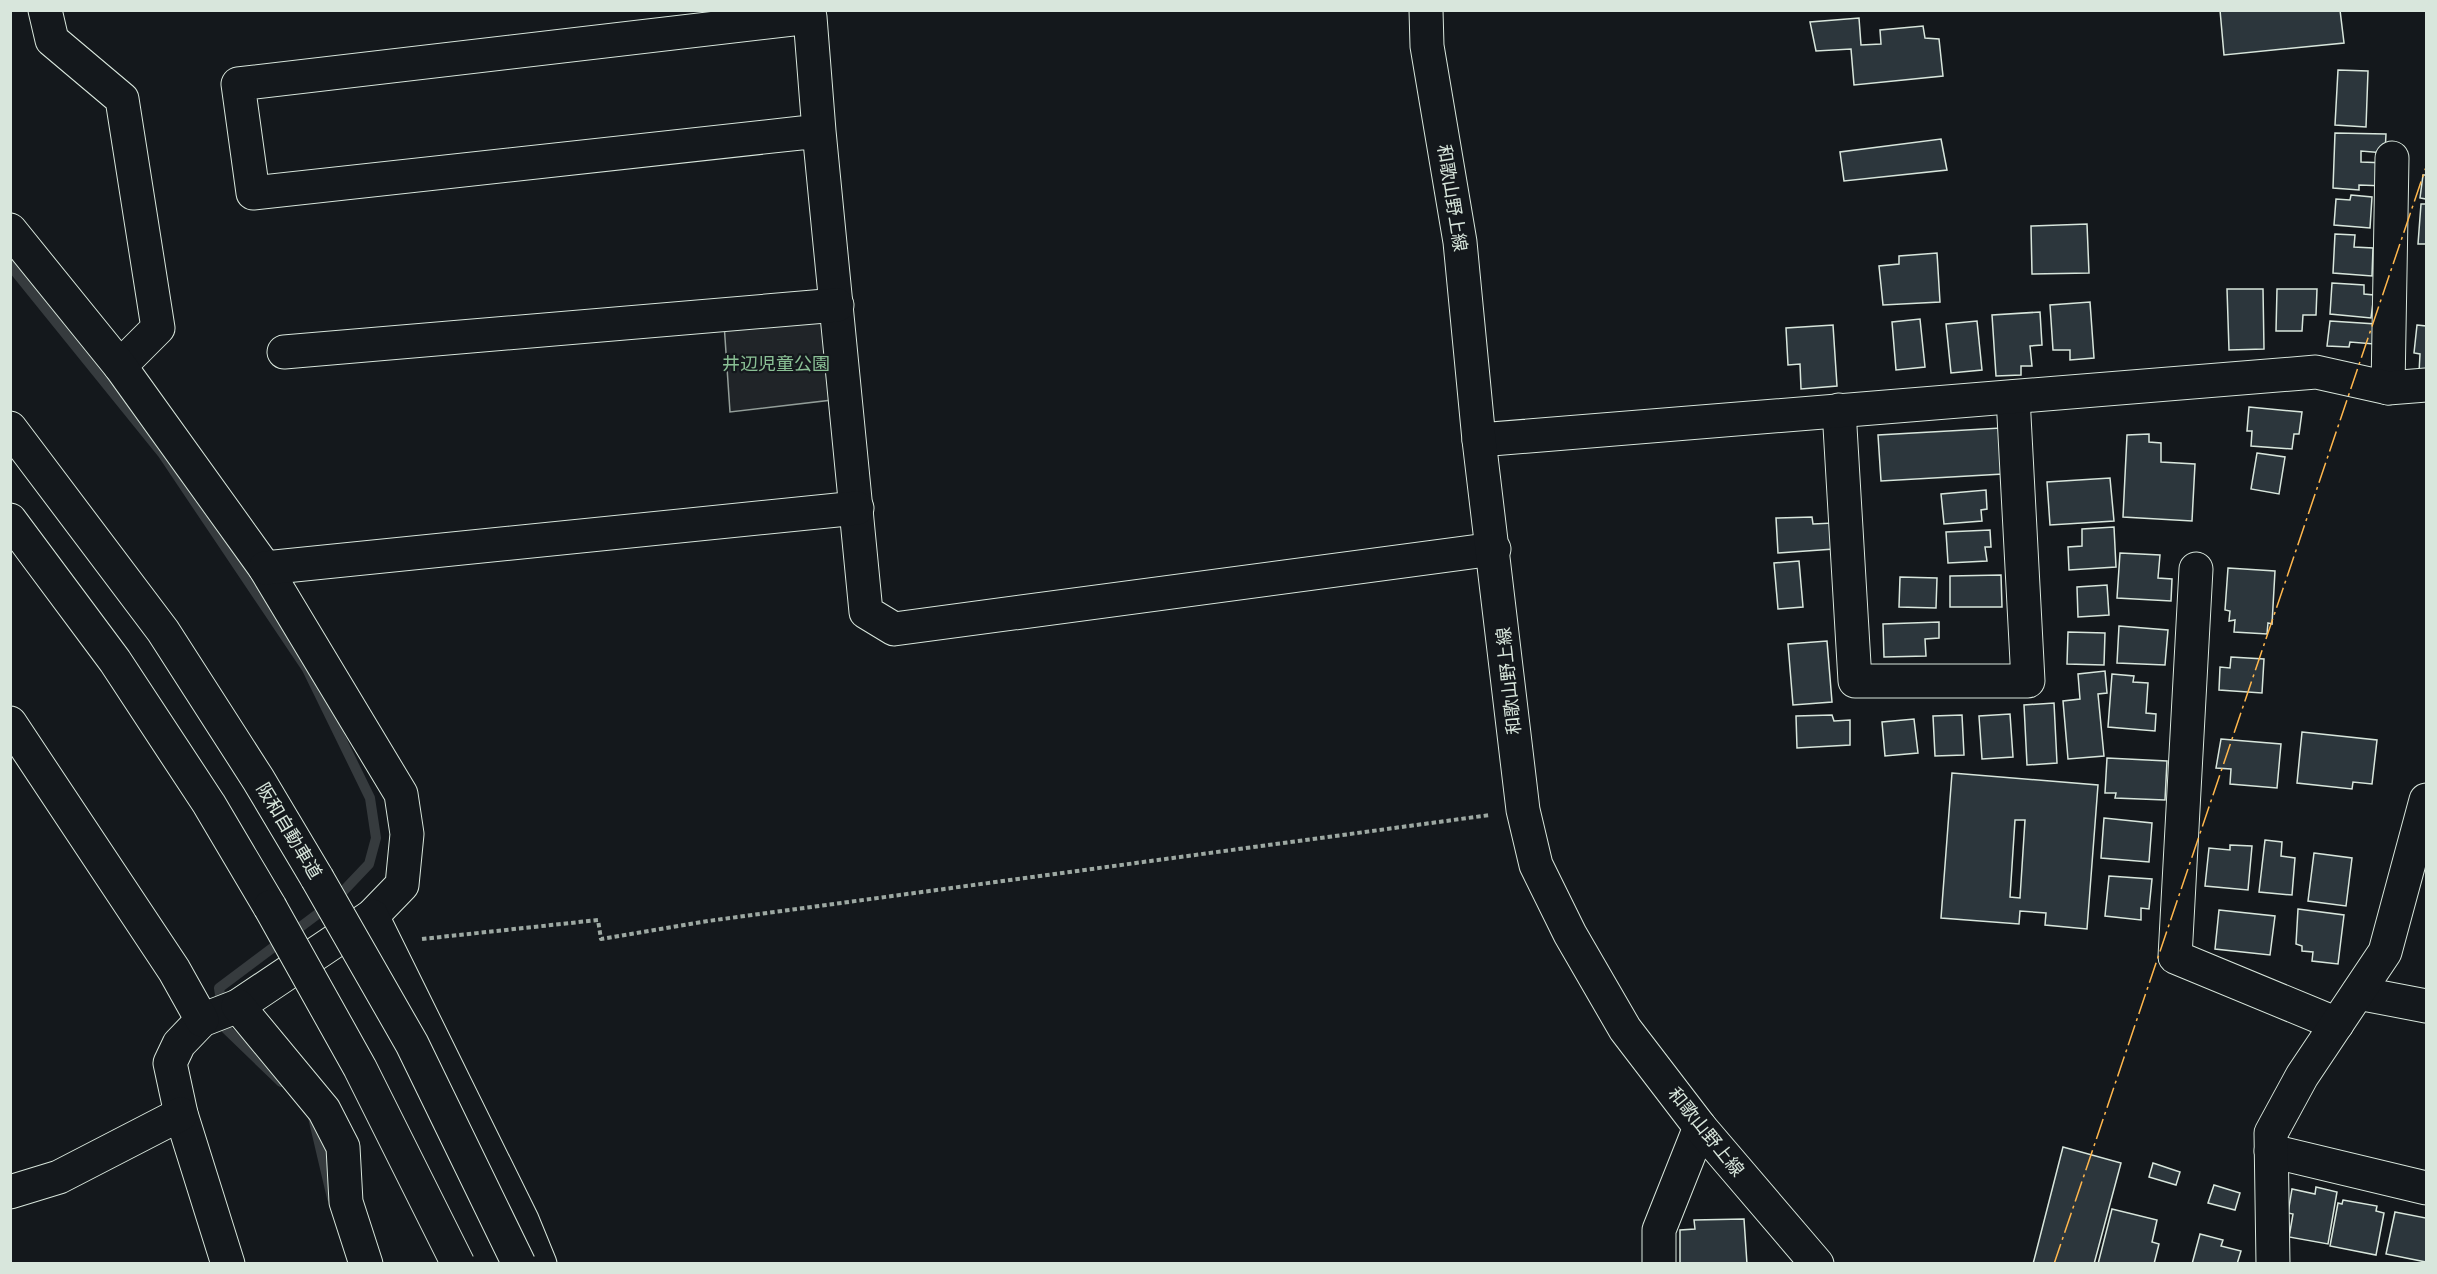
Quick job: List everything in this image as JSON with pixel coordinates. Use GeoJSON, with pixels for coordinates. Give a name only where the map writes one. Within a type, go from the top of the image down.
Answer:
{"type":"FeatureCollection","features":[{"type":"Feature","properties":{"kind":"main road"},"geometry":{"type":"LineString","coordinates":[[45,10],[52,40],[122,99],[158,328],[120,366]]}},
{"type":"Feature","properties":{"kind":"main road","name":"和歌山野上線"},"geometry":{"type":"LineString","coordinates":[[1426,10],[1427,46],[1460,242],[1479,440],[1494,549],[1523,810],[1536,865],[1570,934],[1625,1029],[1700,1127],[1816,1263]]}},
{"type":"Feature","properties":{"kind":"main road"},"geometry":{"type":"LineString","coordinates":[[819,131],[253,193],[238,84],[810,17],[866,612],[894,629],[1494,549]]}},
{"type":"Feature","properties":{"kind":"main road"},"geometry":{"type":"LineString","coordinates":[[2388,388],[2392,158]]}},
{"type":"Feature","properties":{"kind":"main road"},"geometry":{"type":"LineString","coordinates":[[10,230],[120,366],[265,568],[401,794],[407,834],[402,885],[372,916],[220,1013],[179,1044],[170,1063],[181,1114],[228,1263]]}},
{"type":"Feature","properties":{"kind":"main road"},"geometry":{"type":"LineString","coordinates":[[284,352],[837,305]]}},
{"type":"Feature","properties":{"kind":"main road"},"geometry":{"type":"LineString","coordinates":[[1479,440],[2316,372],[2388,388],[2427,385]]}},
{"type":"Feature","properties":{"kind":"main road"},"geometry":{"type":"LineString","coordinates":[[1839,411],[1855,681],[2028,681],[2013,397]]}},
{"type":"Feature","properties":{"kind":"main road","name":"阪和自動車道"},"geometry":{"type":"LineString","coordinates":[[10,428],[164,631],[258,779],[412,1044],[519,1263]]}},
{"type":"Feature","properties":{"kind":"main road"},"geometry":{"type":"LineString","coordinates":[[265,568],[857,508]]}},
{"type":"Feature","properties":{"kind":"main road"},"geometry":{"type":"LineString","coordinates":[[10,520],[115,661],[209,804],[270,907],[360,1068],[458,1263]]}},
{"type":"Feature","properties":{"kind":"main road"},"geometry":{"type":"LineString","coordinates":[[2196,569],[2175,957],[2337,1024]]}},
{"type":"Feature","properties":{"kind":"main road"},"geometry":{"type":"LineString","coordinates":[[14,733],[174,970],[324,1110],[343,1147],[346,1202],[366,1263]]}},
{"type":"Feature","properties":{"kind":"main road"},"geometry":{"type":"LineString","coordinates":[[2273,1263],[2271,1133],[2302,1076],[2385,952],[2427,800]]}},
{"type":"Feature","properties":{"kind":"main road"},"geometry":{"type":"LineString","coordinates":[[372,916],[522,1220],[540,1263]]}},
{"type":"Feature","properties":{"kind":"main road"},"geometry":{"type":"LineString","coordinates":[[2358,993],[2427,1006]]}},
{"type":"Feature","properties":{"kind":"main road"},"geometry":{"type":"LineString","coordinates":[[10,1192],[59,1178],[181,1114]]}},
{"type":"Feature","properties":{"kind":"main road"},"geometry":{"type":"LineString","coordinates":[[1659,1263],[1659,1230],[1700,1127]]}},
{"type":"Feature","properties":{"kind":"main road"},"geometry":{"type":"LineString","coordinates":[[2271,1151],[2427,1188]]}},
{"type":"Feature","properties":{"kind":"path"},"geometry":{"type":"LineString","coordinates":[[372,916],[404,941],[598,920],[601,939],[719,920],[1523,810]]}},
{"type":"Feature","properties":{"kind":"green space","name":"井辺児童公園"},"geometry":{"type":"Polygon","coordinates":[[[823,318],[832,400],[730,412],[724,323],[823,318]]]}},
{"type":"Feature","properties":{"kind":"building"},"geometry":{"type":"Polygon","coordinates":[[[2220,10],[2340,10],[2344,43],[2224,55],[2220,10]]]}},
{"type":"Feature","properties":{"kind":"building"},"geometry":{"type":"Polygon","coordinates":[[[1859,18],[1861,45],[1881,44],[1880,30],[1923,26],[1925,38],[1939,39],[1943,76],[1854,85],[1851,49],[1816,51],[1810,22],[1859,18]]]}},
{"type":"Feature","properties":{"kind":"building"},"geometry":{"type":"Polygon","coordinates":[[[2338,70],[2368,71],[2366,127],[2335,125],[2338,70]]]}},
{"type":"Feature","properties":{"kind":"building"},"geometry":{"type":"Polygon","coordinates":[[[2335,133],[2386,134],[2385,153],[2361,151],[2361,162],[2387,163],[2386,186],[2359,185],[2359,190],[2333,188],[2335,133]]]}},
{"type":"Feature","properties":{"kind":"building"},"geometry":{"type":"Polygon","coordinates":[[[1941,139],[1947,170],[1844,181],[1840,152],[1941,139]]]}},
{"type":"Feature","properties":{"kind":"building"},"geometry":{"type":"Polygon","coordinates":[[[2423,175],[2426,175],[2426,199],[2420,198],[2423,175]]]}},
{"type":"Feature","properties":{"kind":"building"},"geometry":{"type":"Polygon","coordinates":[[[2351,195],[2372,197],[2370,228],[2334,225],[2336,199],[2350,200],[2351,195]]]}},
{"type":"Feature","properties":{"kind":"building"},"geometry":{"type":"Polygon","coordinates":[[[2421,204],[2426,204],[2426,244],[2418,244],[2421,204]]]}},
{"type":"Feature","properties":{"kind":"building"},"geometry":{"type":"Polygon","coordinates":[[[2087,224],[2089,273],[2032,274],[2031,226],[2087,224]]]}},
{"type":"Feature","properties":{"kind":"building"},"geometry":{"type":"Polygon","coordinates":[[[2335,234],[2355,235],[2354,247],[2373,248],[2372,276],[2333,273],[2335,234]]]}},
{"type":"Feature","properties":{"kind":"building"},"geometry":{"type":"Polygon","coordinates":[[[1937,253],[1940,302],[1883,305],[1879,266],[1899,264],[1899,256],[1937,253]]]}},
{"type":"Feature","properties":{"kind":"building"},"geometry":{"type":"Polygon","coordinates":[[[2332,283],[2364,285],[2364,294],[2374,295],[2371,318],[2330,314],[2332,283]]]}},
{"type":"Feature","properties":{"kind":"building"},"geometry":{"type":"Polygon","coordinates":[[[2227,289],[2263,289],[2264,349],[2229,350],[2227,289]]]}},
{"type":"Feature","properties":{"kind":"building"},"geometry":{"type":"Polygon","coordinates":[[[2277,289],[2317,289],[2316,315],[2303,315],[2302,331],[2276,331],[2277,289]]]}},
{"type":"Feature","properties":{"kind":"building"},"geometry":{"type":"Polygon","coordinates":[[[2090,302],[2094,358],[2070,360],[2070,350],[2053,350],[2050,305],[2090,302]]]}},
{"type":"Feature","properties":{"kind":"building"},"geometry":{"type":"Polygon","coordinates":[[[2040,312],[2042,345],[2030,346],[2032,366],[2021,366],[2021,375],[1996,376],[1992,315],[2040,312]]]}},
{"type":"Feature","properties":{"kind":"building"},"geometry":{"type":"Polygon","coordinates":[[[1920,319],[1925,367],[1896,370],[1892,322],[1920,319]]]}},
{"type":"Feature","properties":{"kind":"building"},"geometry":{"type":"Polygon","coordinates":[[[1977,321],[1982,370],[1951,373],[1946,324],[1977,321]]]}},
{"type":"Feature","properties":{"kind":"building"},"geometry":{"type":"Polygon","coordinates":[[[2330,321],[2376,324],[2374,344],[2350,342],[2349,347],[2327,346],[2330,321]]]}},
{"type":"Feature","properties":{"kind":"building"},"geometry":{"type":"Polygon","coordinates":[[[1833,325],[1837,386],[1801,389],[1800,364],[1788,365],[1786,328],[1833,325]]]}},
{"type":"Feature","properties":{"kind":"building"},"geometry":{"type":"Polygon","coordinates":[[[2417,325],[2426,326],[2426,374],[2419,373],[2420,354],[2414,353],[2417,325]]]}},
{"type":"Feature","properties":{"kind":"building"},"geometry":{"type":"Polygon","coordinates":[[[2249,407],[2302,412],[2299,434],[2294,434],[2292,449],[2251,446],[2252,431],[2247,431],[2249,407]]]}},
{"type":"Feature","properties":{"kind":"building"},"geometry":{"type":"Polygon","coordinates":[[[2001,428],[2003,474],[1881,481],[1878,435],[2001,428]]]}},
{"type":"Feature","properties":{"kind":"building"},"geometry":{"type":"Polygon","coordinates":[[[2149,434],[2149,442],[2161,443],[2161,462],[2195,464],[2192,521],[2123,517],[2127,435],[2149,434]]]}},
{"type":"Feature","properties":{"kind":"building"},"geometry":{"type":"Polygon","coordinates":[[[2257,453],[2285,457],[2279,494],[2251,489],[2257,453]]]}},
{"type":"Feature","properties":{"kind":"building"},"geometry":{"type":"Polygon","coordinates":[[[2110,478],[2114,521],[2050,525],[2047,482],[2110,478]]]}},
{"type":"Feature","properties":{"kind":"building"},"geometry":{"type":"Polygon","coordinates":[[[1986,490],[1987,509],[1981,510],[1982,521],[1944,524],[1941,494],[1986,490]]]}},
{"type":"Feature","properties":{"kind":"building"},"geometry":{"type":"Polygon","coordinates":[[[1812,517],[1813,524],[1833,523],[1834,549],[1778,553],[1776,518],[1812,517]]]}},
{"type":"Feature","properties":{"kind":"building"},"geometry":{"type":"Polygon","coordinates":[[[2114,527],[2116,567],[2069,570],[2068,547],[2082,546],[2082,529],[2114,527]]]}},
{"type":"Feature","properties":{"kind":"building"},"geometry":{"type":"Polygon","coordinates":[[[1990,530],[1991,547],[1985,547],[1987,561],[1948,563],[1946,532],[1990,530]]]}},
{"type":"Feature","properties":{"kind":"building"},"geometry":{"type":"Polygon","coordinates":[[[2120,553],[2160,555],[2158,578],[2172,579],[2171,601],[2117,598],[2120,553]]]}},
{"type":"Feature","properties":{"kind":"building"},"geometry":{"type":"Polygon","coordinates":[[[1799,561],[1803,607],[1778,609],[1774,563],[1799,561]]]}},
{"type":"Feature","properties":{"kind":"building"},"geometry":{"type":"Polygon","coordinates":[[[2228,568],[2275,571],[2272,624],[2268,623],[2267,634],[2234,632],[2235,620],[2229,621],[2230,611],[2225,610],[2228,568]]]}},
{"type":"Feature","properties":{"kind":"building"},"geometry":{"type":"Polygon","coordinates":[[[2001,575],[2002,607],[1950,607],[1950,576],[2001,575]]]}},
{"type":"Feature","properties":{"kind":"building"},"geometry":{"type":"Polygon","coordinates":[[[1900,577],[1937,578],[1936,608],[1899,607],[1900,577]]]}},
{"type":"Feature","properties":{"kind":"building"},"geometry":{"type":"Polygon","coordinates":[[[2107,585],[2109,615],[2078,617],[2077,587],[2107,585]]]}},
{"type":"Feature","properties":{"kind":"building"},"geometry":{"type":"Polygon","coordinates":[[[1939,622],[1939,638],[1925,639],[1926,656],[1884,657],[1883,624],[1939,622]]]}},
{"type":"Feature","properties":{"kind":"building"},"geometry":{"type":"Polygon","coordinates":[[[2119,626],[2168,630],[2165,665],[2117,663],[2119,626]]]}},
{"type":"Feature","properties":{"kind":"building"},"geometry":{"type":"Polygon","coordinates":[[[2068,632],[2105,633],[2104,665],[2067,664],[2068,632]]]}},
{"type":"Feature","properties":{"kind":"building"},"geometry":{"type":"Polygon","coordinates":[[[1827,641],[1832,702],[1793,705],[1788,644],[1827,641]]]}},
{"type":"Feature","properties":{"kind":"building"},"geometry":{"type":"Polygon","coordinates":[[[2231,657],[2264,659],[2262,693],[2219,690],[2220,667],[2230,668],[2231,657]]]}},
{"type":"Feature","properties":{"kind":"building"},"geometry":{"type":"Polygon","coordinates":[[[2105,671],[2107,693],[2098,694],[2104,756],[2068,759],[2063,701],[2080,699],[2078,674],[2105,671]]]}},
{"type":"Feature","properties":{"kind":"building"},"geometry":{"type":"Polygon","coordinates":[[[2112,674],[2134,676],[2133,682],[2148,683],[2146,713],[2156,714],[2155,731],[2108,727],[2112,674]]]}},
{"type":"Feature","properties":{"kind":"building"},"geometry":{"type":"Polygon","coordinates":[[[2054,703],[2057,763],[2027,765],[2024,705],[2054,703]]]}},
{"type":"Feature","properties":{"kind":"building"},"geometry":{"type":"Polygon","coordinates":[[[2010,714],[2013,757],[1982,759],[1979,716],[2010,714]]]}},
{"type":"Feature","properties":{"kind":"building"},"geometry":{"type":"Polygon","coordinates":[[[1832,715],[1834,721],[1850,720],[1850,745],[1797,748],[1796,716],[1832,715]]]}},
{"type":"Feature","properties":{"kind":"building"},"geometry":{"type":"Polygon","coordinates":[[[1962,715],[1964,755],[1935,756],[1933,716],[1962,715]]]}},
{"type":"Feature","properties":{"kind":"building"},"geometry":{"type":"Polygon","coordinates":[[[1914,719],[1918,753],[1885,756],[1882,722],[1914,719]]]}},
{"type":"Feature","properties":{"kind":"building"},"geometry":{"type":"Polygon","coordinates":[[[2302,732],[2377,740],[2372,784],[2353,782],[2352,789],[2297,783],[2302,732]]]}},
{"type":"Feature","properties":{"kind":"building"},"geometry":{"type":"Polygon","coordinates":[[[2221,739],[2281,744],[2277,788],[2230,784],[2231,769],[2216,768],[2221,739]]]}},
{"type":"Feature","properties":{"kind":"building"},"geometry":{"type":"Polygon","coordinates":[[[2107,758],[2167,761],[2165,800],[2115,798],[2116,793],[2105,793],[2107,758]]]}},
{"type":"Feature","properties":{"kind":"building"},"geometry":{"type":"Polygon","coordinates":[[[1952,773],[2098,785],[2087,929],[2045,925],[2046,913],[2020,911],[2019,924],[1941,918],[1952,773]],[[2015,820],[2010,897],[2020,898],[2025,820],[2015,820]]]}},
{"type":"Feature","properties":{"kind":"building"},"geometry":{"type":"Polygon","coordinates":[[[2104,818],[2152,823],[2149,862],[2101,858],[2104,818]]]}},
{"type":"Feature","properties":{"kind":"building"},"geometry":{"type":"Polygon","coordinates":[[[2265,840],[2282,842],[2281,856],[2295,858],[2292,895],[2259,892],[2265,840]]]}},
{"type":"Feature","properties":{"kind":"building"},"geometry":{"type":"Polygon","coordinates":[[[2230,845],[2252,846],[2248,890],[2205,886],[2209,848],[2230,850],[2230,845]]]}},
{"type":"Feature","properties":{"kind":"building"},"geometry":{"type":"Polygon","coordinates":[[[2314,853],[2352,858],[2346,906],[2308,901],[2314,853]]]}},
{"type":"Feature","properties":{"kind":"building"},"geometry":{"type":"Polygon","coordinates":[[[2109,876],[2152,879],[2149,909],[2141,908],[2141,920],[2105,916],[2109,876]]]}},
{"type":"Feature","properties":{"kind":"building"},"geometry":{"type":"Polygon","coordinates":[[[2298,909],[2344,915],[2338,964],[2312,961],[2313,952],[2302,951],[2302,946],[2296,944],[2298,909]]]}},
{"type":"Feature","properties":{"kind":"building"},"geometry":{"type":"Polygon","coordinates":[[[2219,910],[2275,916],[2270,955],[2215,949],[2219,910]]]}},
{"type":"Feature","properties":{"kind":"building"},"geometry":{"type":"Polygon","coordinates":[[[2063,1147],[2121,1163],[2094,1264],[2033,1264],[2063,1147]]]}},
{"type":"Feature","properties":{"kind":"building"},"geometry":{"type":"Polygon","coordinates":[[[2153,1163],[2180,1172],[2176,1185],[2149,1177],[2153,1163]]]}},
{"type":"Feature","properties":{"kind":"building"},"geometry":{"type":"Polygon","coordinates":[[[2214,1185],[2240,1193],[2235,1210],[2208,1203],[2214,1185]]]}},
{"type":"Feature","properties":{"kind":"building"},"geometry":{"type":"Polygon","coordinates":[[[2316,1187],[2337,1192],[2328,1244],[2289,1237],[2293,1214],[2288,1213],[2292,1189],[2315,1194],[2316,1187]]]}},
{"type":"Feature","properties":{"kind":"building"},"geometry":{"type":"Polygon","coordinates":[[[2343,1200],[2377,1206],[2376,1211],[2384,1213],[2376,1255],[2330,1246],[2338,1203],[2342,1204],[2343,1200]]]}},
{"type":"Feature","properties":{"kind":"building"},"geometry":{"type":"Polygon","coordinates":[[[2112,1209],[2157,1220],[2152,1242],[2159,1244],[2154,1264],[2098,1264],[2112,1209]]]}},
{"type":"Feature","properties":{"kind":"building"},"geometry":{"type":"Polygon","coordinates":[[[2395,1212],[2426,1218],[2426,1262],[2386,1254],[2395,1212]]]}},
{"type":"Feature","properties":{"kind":"building"},"geometry":{"type":"Polygon","coordinates":[[[1744,1219],[1747,1264],[1680,1264],[1680,1230],[1695,1229],[1694,1220],[1744,1219]]]}},
{"type":"Feature","properties":{"kind":"building"},"geometry":{"type":"Polygon","coordinates":[[[2200,1234],[2223,1240],[2221,1246],[2241,1251],[2237,1264],[2192,1264],[2200,1234]]]}},
{"type":"Feature","properties":{"kind":"waterway"},"geometry":{"type":"LineString","coordinates":[[10,265],[162,453],[307,669],[370,798],[376,838],[369,864],[331,904],[219,988],[225,1028],[281,1082]]}},
{"type":"Feature","properties":{"kind":"waterway"},"geometry":{"type":"LineString","coordinates":[[313,1117],[332,1198]]}},
{"type":"Feature","properties":{"kind":"power"},"geometry":{"type":"LineString","coordinates":[[2054,1264],[2426,167]]}}]}
